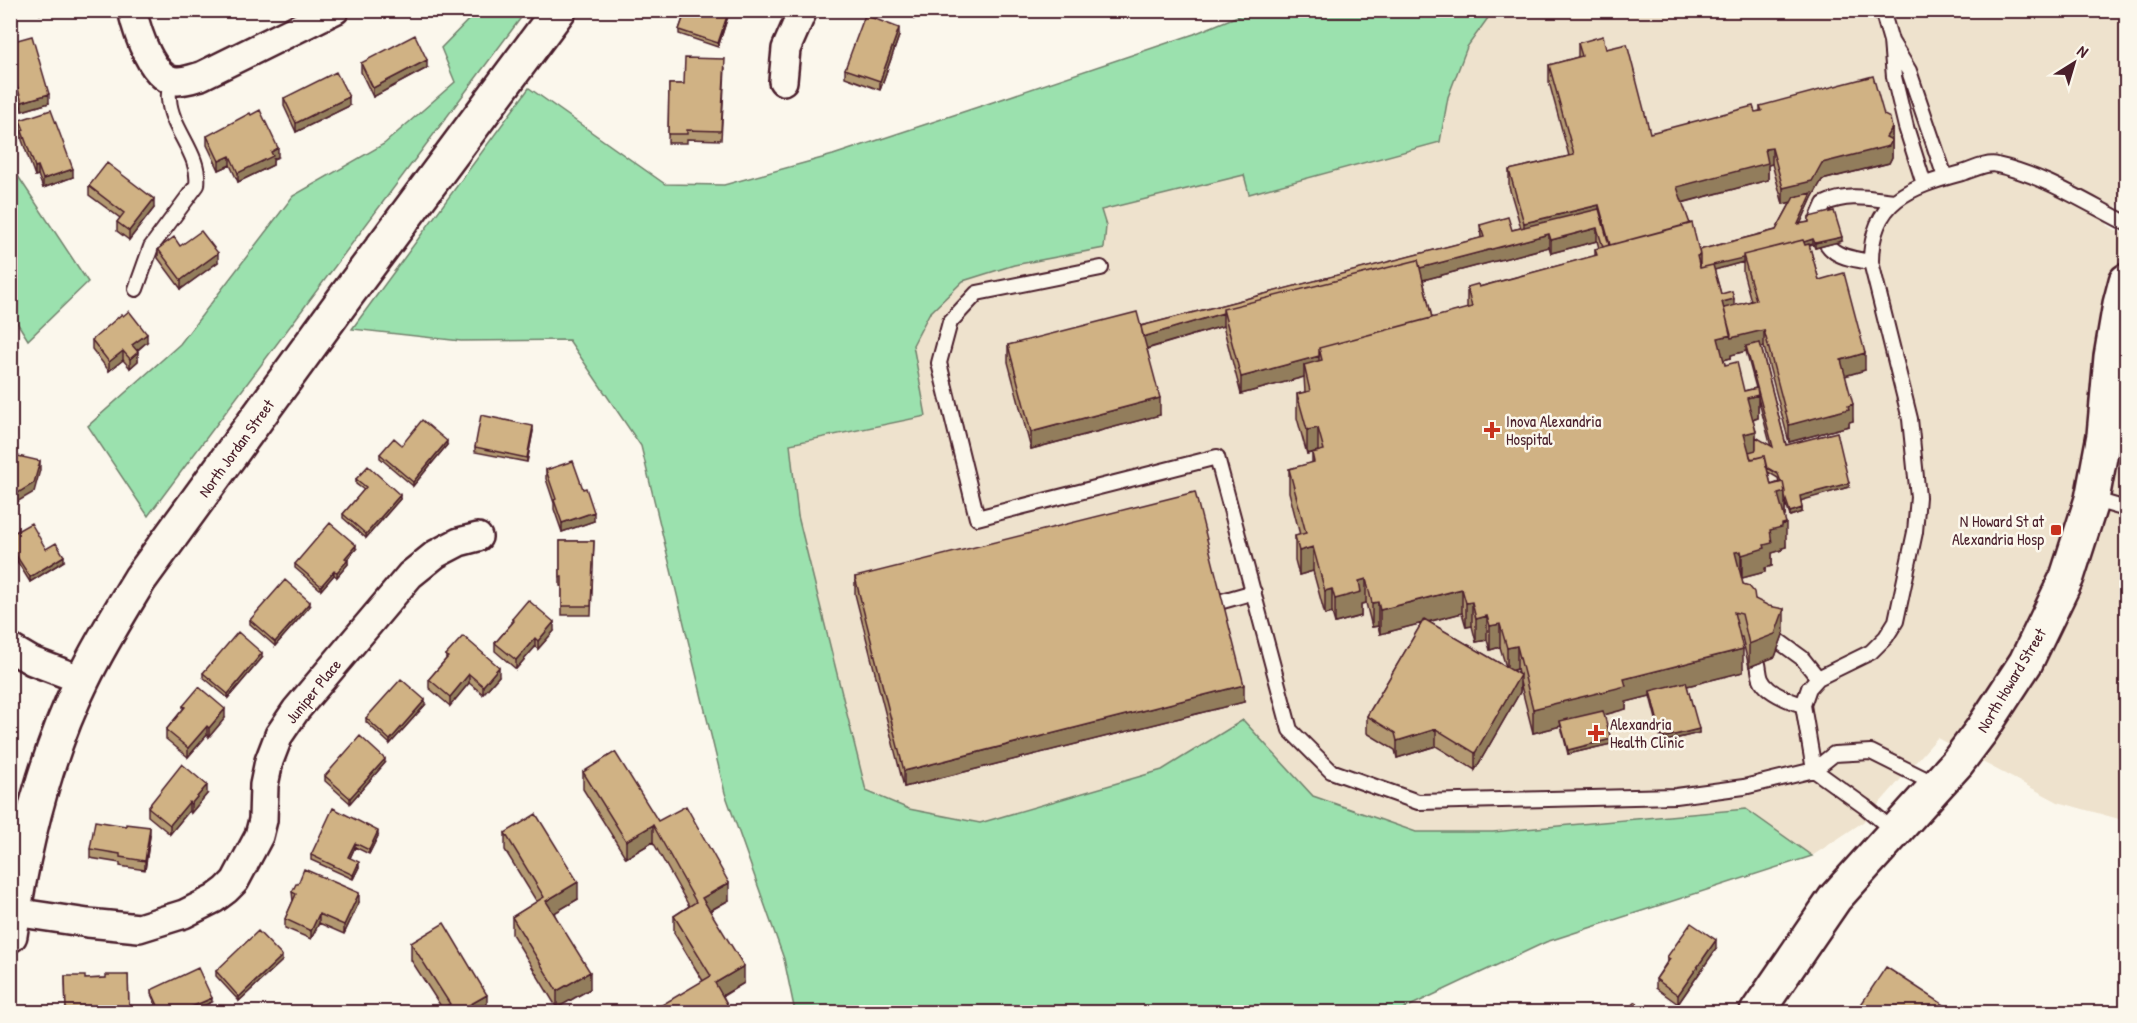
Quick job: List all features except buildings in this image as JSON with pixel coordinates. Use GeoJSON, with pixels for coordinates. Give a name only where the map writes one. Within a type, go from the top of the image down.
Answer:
{"type":"FeatureCollection","features":[{"type":"Feature","properties":{"kind":"street"},"geometry":{"type":"LineString","coordinates":[[132,10],[146,54],[163,72],[178,81],[201,76],[334,10]]}},
{"type":"Feature","properties":{"kind":"street","name":"North Jordan Street"},"geometry":{"type":"LineString","coordinates":[[12,923],[42,780],[82,680],[110,628],[140,579],[346,296],[559,10]]}},
{"type":"Feature","properties":{"kind":"street"},"geometry":{"type":"LineString","coordinates":[[783,81],[786,49],[803,10]]}},
{"type":"Feature","properties":{"kind":"street","name":"North Howard Street"},"geometry":{"type":"LineString","coordinates":[[1757,1012],[1835,898],[1937,785],[1981,731],[2026,662],[2067,577],[2092,499],[2104,435],[2110,357],[2120,304],[2127,281]]}},
{"type":"Feature","properties":{"kind":"street","name":"Juniper Place"},"geometry":{"type":"LineString","coordinates":[[12,923],[88,923],[140,928],[184,914],[214,899],[226,890],[235,881],[259,836],[263,820],[264,785],[269,761],[279,735],[296,710],[410,575],[436,554],[459,542],[478,537]]}},
{"type":"Feature","properties":{"kind":"street"},"geometry":{"type":"LineString","coordinates":[[10,648],[32,661],[82,680]]}},
{"type":"Feature","properties":{"kind":"lane"},"geometry":{"type":"LineString","coordinates":[[1882,10],[1891,41],[1894,77],[1906,127],[1924,184]]}},
{"type":"Feature","properties":{"kind":"lane"},"geometry":{"type":"LineString","coordinates":[[1891,41],[1910,71],[1945,177]]}},
{"type":"Feature","properties":{"kind":"lane"},"geometry":{"type":"LineString","coordinates":[[136,289],[151,247],[197,185],[199,174],[176,126],[163,72]]}},
{"type":"Feature","properties":{"kind":"lane"},"geometry":{"type":"LineString","coordinates":[[1895,832],[1864,806],[1814,770],[1803,705],[1809,688],[1818,678],[1871,652],[1886,638],[1896,621],[1915,532],[1918,497],[1910,418],[1871,262],[1871,245],[1875,232],[1894,201],[1915,187],[1995,164],[2041,180],[2127,223]]}},
{"type":"Feature","properties":{"kind":"lane"},"geometry":{"type":"LineString","coordinates":[[1871,262],[1843,258],[1825,245],[1817,220],[1824,204],[1840,197],[1894,201]]}},
{"type":"Feature","properties":{"kind":"lane"},"geometry":{"type":"LineString","coordinates":[[1101,268],[977,293],[950,322],[939,363],[957,446],[977,518],[1217,457],[1290,730],[1331,771],[1418,802],[1676,796],[1744,787],[1814,770],[1833,754],[1871,752],[1937,785]]}},
{"type":"Feature","properties":{"kind":"lane"},"geometry":{"type":"LineString","coordinates":[[2092,499],[2127,509]]}},
{"type":"Feature","properties":{"kind":"lane"},"geometry":{"type":"LineString","coordinates":[[1219,602],[1254,592]]}},
{"type":"Feature","properties":{"kind":"lane"},"geometry":{"type":"LineString","coordinates":[[1780,642],[1802,658],[1818,678]]}},
{"type":"Feature","properties":{"kind":"lane"},"geometry":{"type":"LineString","coordinates":[[1758,664],[1762,681],[1790,701],[1803,705]]}},
{"type":"Feature","properties":{"kind":"shaded area","name":"Inova Alexandria Hospital"},"geometry":{"type":"Polygon","coordinates":[[[1493,11],[2126,11],[2126,190],[2107,225],[2126,236],[2126,821],[2058,802],[1937,738],[1863,822],[1812,856],[1746,809],[1493,832],[1416,832],[1313,796],[1243,720],[1162,770],[980,823],[909,809],[866,791],[798,516],[790,444],[926,416],[913,345],[929,314],[963,281],[1014,265],[1104,248],[1100,210],[1244,175],[1249,193],[1439,142],[1448,97],[1467,47],[1493,11]]]}},
{"type":"Feature","properties":{"kind":"green space"},"geometry":{"type":"Polygon","coordinates":[[[477,11],[526,11],[148,516],[88,426],[180,344],[293,196],[384,144],[455,82],[441,48],[477,11]]]}},
{"type":"Feature","properties":{"kind":"green space"},"geometry":{"type":"Polygon","coordinates":[[[1250,11],[1493,11],[1467,47],[1448,97],[1440,142],[1249,194],[1244,175],[1101,210],[1106,226],[1104,248],[1014,265],[963,281],[929,314],[913,345],[926,416],[790,444],[798,516],[866,791],[909,809],[980,823],[1162,770],[1243,720],[1313,796],[1416,832],[1493,832],[1746,809],[1812,856],[1546,942],[1397,1012],[795,1012],[784,959],[725,793],[641,446],[569,340],[461,341],[352,329],[529,88],[665,184],[724,185],[833,155],[1194,34],[1250,11]]]}},
{"type":"Feature","properties":{"kind":"green space"},"geometry":{"type":"Polygon","coordinates":[[[10,164],[88,282],[28,340],[11,313],[10,164]]]}},
{"type":"Feature","properties":{"kind":"place","name":"Inova Alexandria Hospital"},"geometry":{"type":"Point","coordinates":[1492,430]}},
{"type":"Feature","properties":{"kind":"place","name":"N Howard St at Alexandria Hosp"},"geometry":{"type":"Point","coordinates":[2056,530]}},
{"type":"Feature","properties":{"kind":"place","name":"Alexandria Health Clinic"},"geometry":{"type":"Point","coordinates":[1596,733]}}]}
